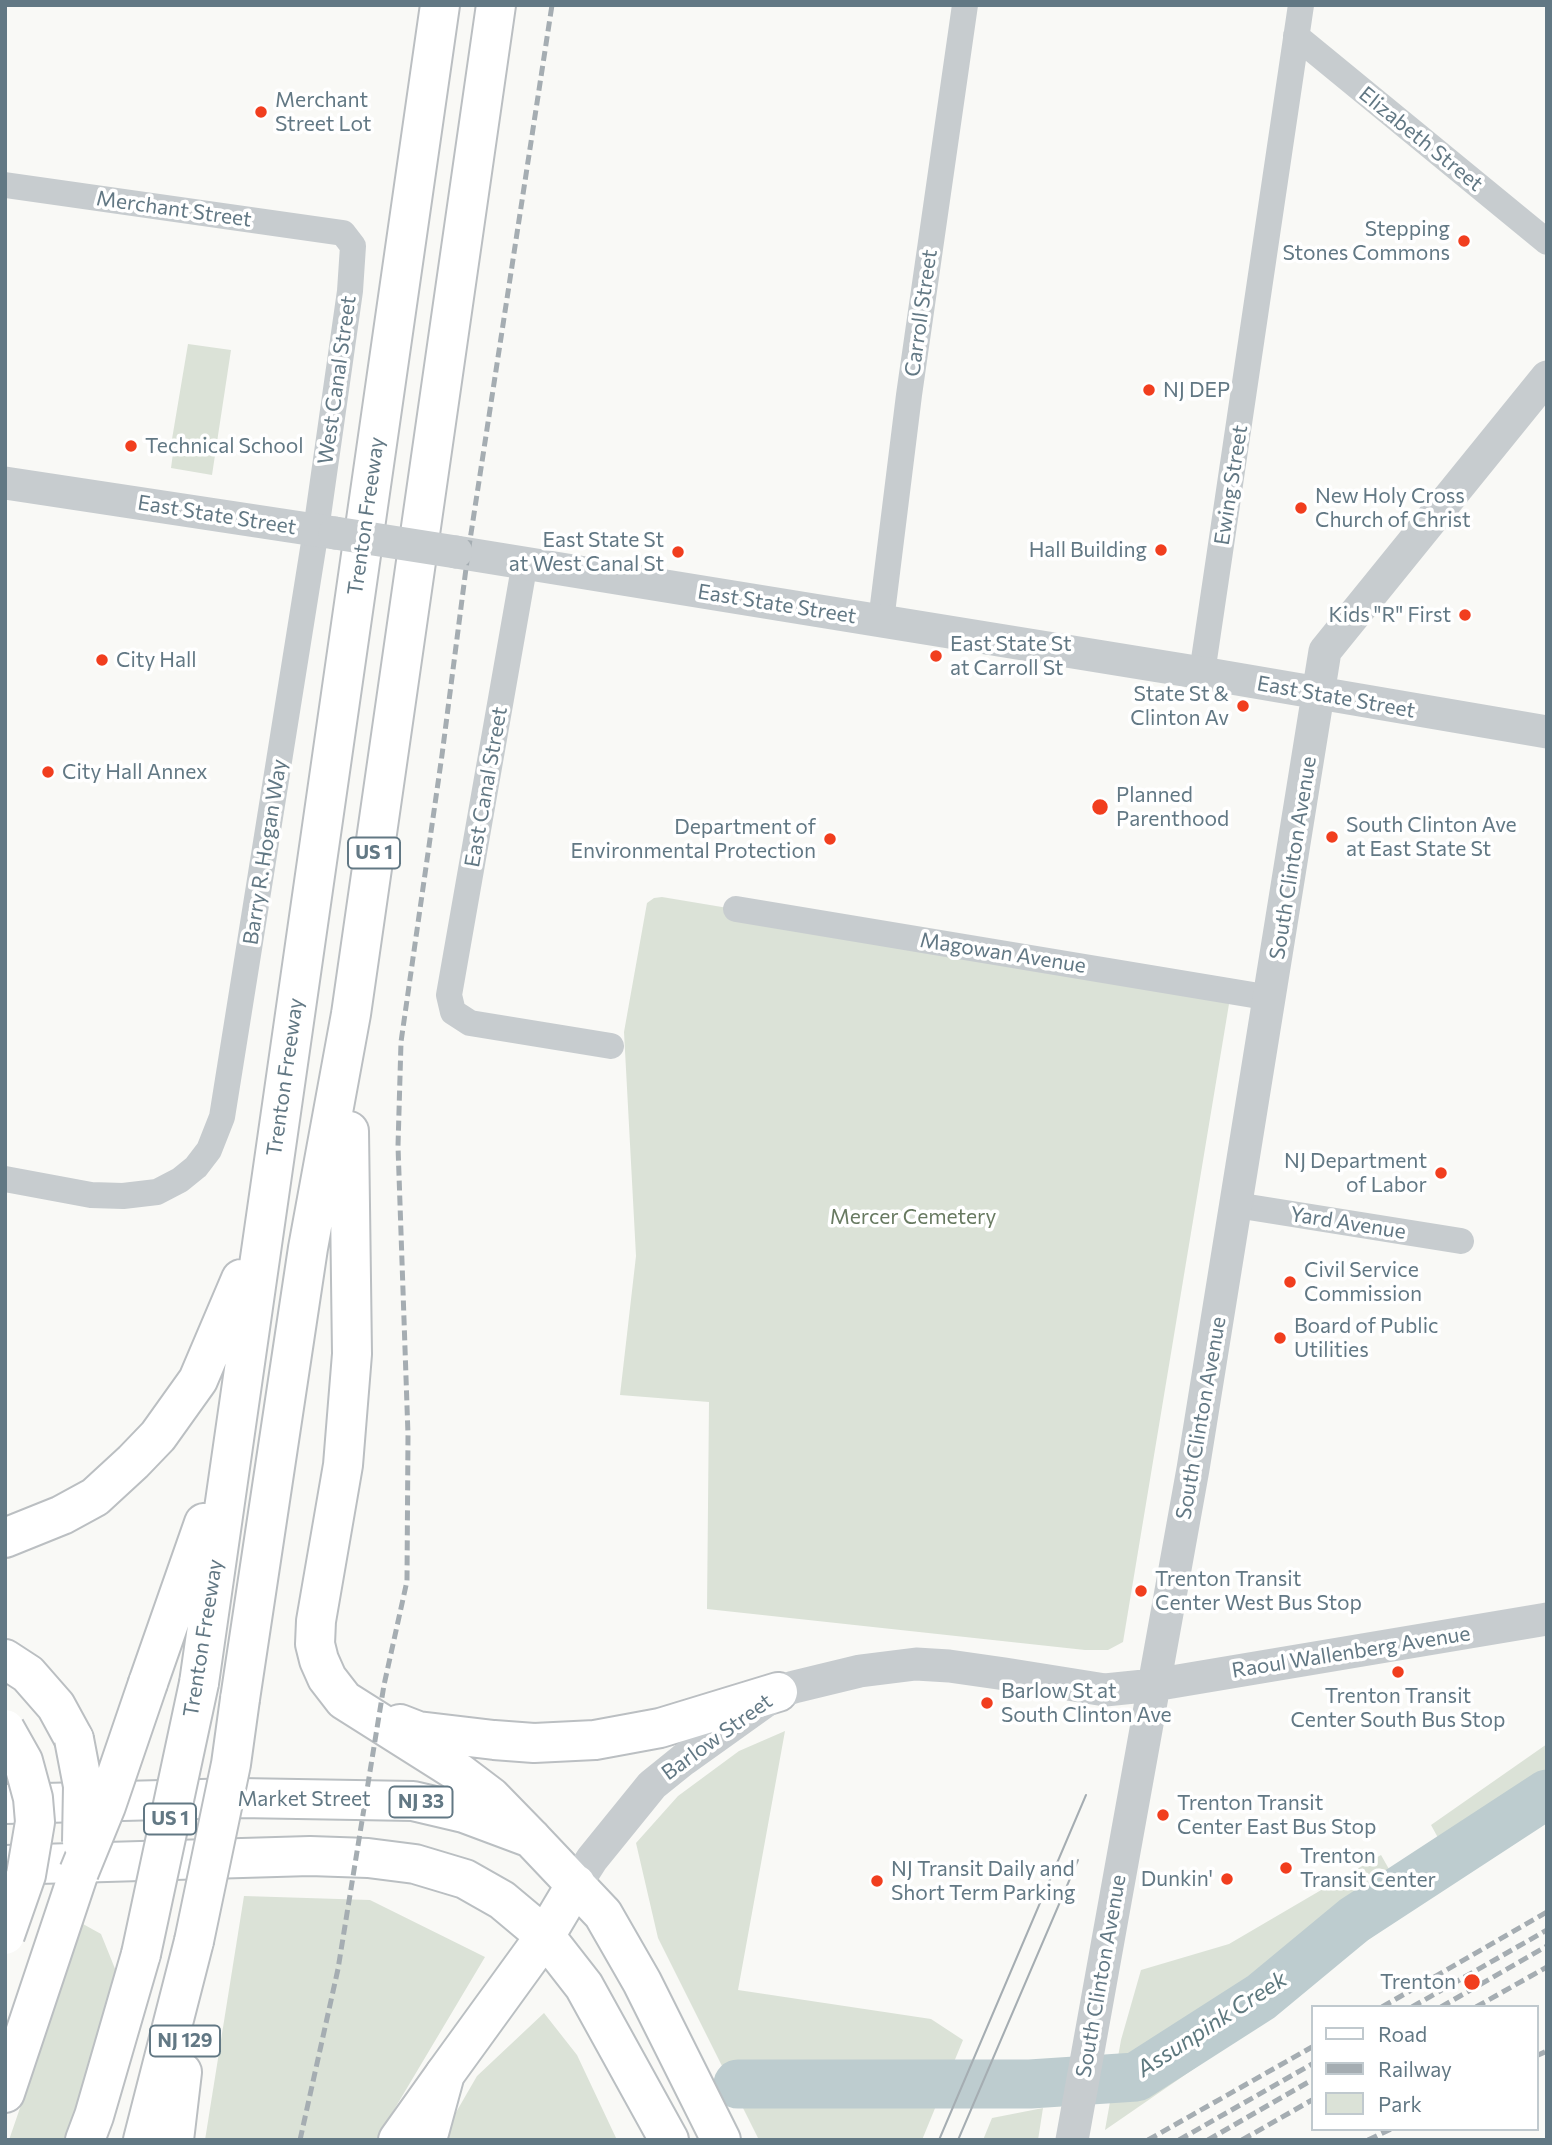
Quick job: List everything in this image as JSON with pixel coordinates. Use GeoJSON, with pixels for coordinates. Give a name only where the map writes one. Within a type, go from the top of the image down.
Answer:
{"type":"FeatureCollection","features":[{"type":"Feature","properties":{"kind":"main road","name":"Trenton Freeway"},"geometry":{"type":"LineString","coordinates":[[86,2140],[141,1954],[199,1684],[440,5]]}},
{"type":"Feature","properties":{"kind":"main road","name":"US 1"},"geometry":{"type":"LineString","coordinates":[[144,2140],[194,1941],[231,1764],[308,1248],[351,1014],[496,5]]}},
{"type":"Feature","properties":{"kind":"main road"},"geometry":{"type":"LineString","coordinates":[[351,1014],[348,1174],[352,1354],[348,1424],[316,1621],[315,1644],[318,1660],[327,1678],[344,1700],[457,1772],[491,1797],[531,1838]]}},
{"type":"Feature","properties":{"kind":"main road"},"geometry":{"type":"LineString","coordinates":[[5,1538],[62,1516],[95,1497],[158,1436],[198,1380],[265,1218]]}},
{"type":"Feature","properties":{"kind":"main road"},"geometry":{"type":"LineString","coordinates":[[5,2093],[79,1872],[106,1806],[231,1452]]}},
{"type":"Feature","properties":{"kind":"main road"},"geometry":{"type":"LineString","coordinates":[[5,1659],[37,1685],[55,1706],[74,1739],[83,1786],[79,1872]]}},
{"type":"Feature","properties":{"kind":"main road"},"geometry":{"type":"LineString","coordinates":[[351,1705],[418,1731],[534,1743],[595,1740],[660,1728],[778,1692]]}},
{"type":"Feature","properties":{"kind":"main road"},"geometry":{"type":"LineString","coordinates":[[5,1729],[23,1760],[33,1798],[35,1822],[26,1875],[5,1935]]}},
{"type":"Feature","properties":{"kind":"main road","name":"Market Street"},"geometry":{"type":"LineString","coordinates":[[5,1804],[240,1797],[413,1801],[464,1813],[531,1838],[603,1914],[642,1982],[721,2140]]}},
{"type":"Feature","properties":{"kind":"main road"},"geometry":{"type":"LineString","coordinates":[[5,1865],[299,1856],[368,1858],[415,1864],[465,1879],[502,1900],[545,1936],[584,1986],[669,2140]]}},
{"type":"Feature","properties":{"kind":"main road"},"geometry":{"type":"LineString","coordinates":[[398,2140],[545,1936],[576,1884]]}},
{"type":"Feature","properties":{"kind":"main road","name":"NJ 129"},"geometry":{"type":"LineString","coordinates":[[174,2140],[194,1941]]}},
{"type":"Feature","properties":{"kind":"main road"},"geometry":{"type":"LineString","coordinates":[[631,2069],[640,2140]]}},
{"type":"Feature","properties":{"kind":"main road"},"geometry":{"type":"LineString","coordinates":[[427,2140],[444,2074]]}},
{"type":"Feature","properties":{"kind":"street","name":"Carroll Street"},"geometry":{"type":"LineString","coordinates":[[881,621],[909,395],[965,5]]}},
{"type":"Feature","properties":{"kind":"street","name":"Ewing Street"},"geometry":{"type":"LineString","coordinates":[[1202,673],[1301,5]]}},
{"type":"Feature","properties":{"kind":"street","name":"Elizabeth Street"},"geometry":{"type":"LineString","coordinates":[[1296,36],[1547,242]]}},
{"type":"Feature","properties":{"kind":"street","name":"Merchant Street"},"geometry":{"type":"LineString","coordinates":[[5,185],[343,233]]}},
{"type":"Feature","properties":{"kind":"street","name":"West Canal Street"},"geometry":{"type":"LineString","coordinates":[[326,531],[353,246],[343,233]]}},
{"type":"Feature","properties":{"kind":"street","name":"South Clinton Avenue"},"geometry":{"type":"LineString","coordinates":[[1072,2140],[1195,1456],[1325,651],[1547,377]]}},
{"type":"Feature","properties":{"kind":"street","name":"East State Street"},"geometry":{"type":"LineString","coordinates":[[5,483],[524,562],[1547,732]]}},
{"type":"Feature","properties":{"kind":"street","name":"Barry R. Hogan Way"},"geometry":{"type":"LineString","coordinates":[[5,1179],[91,1195],[123,1196],[157,1192],[180,1181],[196,1167],[209,1150],[222,1117],[326,531]]}},
{"type":"Feature","properties":{"kind":"street","name":"East Canal Street"},"geometry":{"type":"LineString","coordinates":[[524,562],[449,995],[453,1012],[470,1023],[611,1046]]}},
{"type":"Feature","properties":{"kind":"street","name":"Magowan Avenue"},"geometry":{"type":"LineString","coordinates":[[736,909],[1271,998]]}},
{"type":"Feature","properties":{"kind":"street","name":"Yard Avenue"},"geometry":{"type":"LineString","coordinates":[[1236,1205],[1461,1241]]}},
{"type":"Feature","properties":{"kind":"street","name":"Raoul Wallenberg Avenue"},"geometry":{"type":"LineString","coordinates":[[1154,1685],[1194,1676],[1547,1619]]}},
{"type":"Feature","properties":{"kind":"street","name":"Barlow Street"},"geometry":{"type":"LineString","coordinates":[[576,1884],[598,1850],[652,1785],[778,1692],[860,1671],[916,1664],[1005,1674],[1105,1690],[1154,1685]]}},
{"type":"Feature","properties":{"kind":"green space"},"geometry":{"type":"Polygon","coordinates":[[[188,344],[231,350],[212,475],[171,468],[174,446],[171,445],[188,344]]]}},
{"type":"Feature","properties":{"kind":"green space","name":"Mercer Cemetery"},"geometry":{"type":"Polygon","coordinates":[[[662,897],[1231,992],[1123,1642],[1108,1650],[1085,1650],[707,1609],[709,1402],[620,1395],[636,1256],[624,1032],[647,903],[662,897]]]}},
{"type":"Feature","properties":{"kind":"green space"},"geometry":{"type":"Polygon","coordinates":[[[785,1731],[738,1990],[931,2019],[963,2040],[922,2140],[759,2140],[658,1938],[636,1843],[678,1796],[739,1751],[785,1731]]]}},
{"type":"Feature","properties":{"kind":"green space"},"geometry":{"type":"Polygon","coordinates":[[[1547,1744],[1547,1816],[1459,1876],[1431,1825],[1547,1744]]]}},
{"type":"Feature","properties":{"kind":"green space"},"geometry":{"type":"Polygon","coordinates":[[[1381,1855],[1411,1908],[1211,2057],[1105,2130],[1121,2040],[1141,1970],[1229,1944],[1381,1855]]]}},
{"type":"Feature","properties":{"kind":"green space"},"geometry":{"type":"Polygon","coordinates":[[[244,1896],[370,1900],[485,1957],[376,2140],[205,2140],[244,1896]]]}},
{"type":"Feature","properties":{"kind":"green space"},"geometry":{"type":"Polygon","coordinates":[[[83,1924],[101,1934],[122,1986],[64,2140],[9,2140],[83,1924]]]}},
{"type":"Feature","properties":{"kind":"green space"},"geometry":{"type":"Polygon","coordinates":[[[544,2013],[577,2055],[617,2140],[440,2140],[477,2076],[544,2013]]]}},
{"type":"Feature","properties":{"kind":"green space"},"geometry":{"type":"Polygon","coordinates":[[[1043,2108],[1038,2140],[983,2140],[992,2118],[1043,2108]]]}},
{"type":"Feature","properties":{"kind":"waterway","name":"Assunpink Creek"},"geometry":{"type":"LineString","coordinates":[[738,2084],[1030,2084],[1136,2077],[1261,1997],[1354,1920],[1547,1794]]}},
{"type":"Feature","properties":{"kind":"tram line"},"geometry":{"type":"LineString","coordinates":[[939,2140],[1086,1795]]}},
{"type":"Feature","properties":{"kind":"tram line"},"geometry":{"type":"LineString","coordinates":[[958,2140],[1078,1860]]}},
{"type":"Feature","properties":{"kind":"railway"},"geometry":{"type":"LineString","coordinates":[[300,2140],[338,1969],[384,1685],[407,1581],[408,1435],[398,1146],[401,1042],[468,553],[552,5]]}},
{"type":"Feature","properties":{"kind":"railway"},"geometry":{"type":"LineString","coordinates":[[1385,2005],[1547,1912]]}},
{"type":"Feature","properties":{"kind":"railway"},"geometry":{"type":"LineString","coordinates":[[1416,2005],[1547,1930]]}},
{"type":"Feature","properties":{"kind":"railway"},"geometry":{"type":"LineString","coordinates":[[1444,2005],[1547,1946]]}},
{"type":"Feature","properties":{"kind":"railway"},"geometry":{"type":"LineString","coordinates":[[1480,2005],[1547,1967]]}},
{"type":"Feature","properties":{"kind":"railway"},"geometry":{"type":"LineString","coordinates":[[1148,2140],[1310,2048]]}},
{"type":"Feature","properties":{"kind":"railway"},"geometry":{"type":"LineString","coordinates":[[1538,2055],[1547,2051]]}},
{"type":"Feature","properties":{"kind":"railway"},"geometry":{"type":"LineString","coordinates":[[1179,2140],[1310,2065]]}},
{"type":"Feature","properties":{"kind":"railway"},"geometry":{"type":"LineString","coordinates":[[1208,2140],[1310,2081]]}},
{"type":"Feature","properties":{"kind":"railway"},"geometry":{"type":"LineString","coordinates":[[1242,2140],[1310,2101]]}},
{"type":"Feature","properties":{"kind":"railway"},"geometry":{"type":"LineString","coordinates":[[1368,2140],[1387,2131]]}},
{"type":"Feature","properties":{"kind":"place","name":"Merchant Street Lot"},"geometry":{"type":"Point","coordinates":[261,112]}},
{"type":"Feature","properties":{"kind":"place","name":"Stepping Stones Commons"},"geometry":{"type":"Point","coordinates":[1464,241]}},
{"type":"Feature","properties":{"kind":"place","name":"NJ DEP"},"geometry":{"type":"Point","coordinates":[1149,390]}},
{"type":"Feature","properties":{"kind":"place","name":"Technical School"},"geometry":{"type":"Point","coordinates":[131,446]}},
{"type":"Feature","properties":{"kind":"place","name":"New Holy Cross Church of Christ"},"geometry":{"type":"Point","coordinates":[1301,508]}},
{"type":"Feature","properties":{"kind":"place","name":"Hall Building"},"geometry":{"type":"Point","coordinates":[1161,550]}},
{"type":"Feature","properties":{"kind":"place","name":"East State St at West Canal St"},"geometry":{"type":"Point","coordinates":[678,552]}},
{"type":"Feature","properties":{"kind":"place","name":"Kids \"R\" First"},"geometry":{"type":"Point","coordinates":[1465,615]}},
{"type":"Feature","properties":{"kind":"place","name":"East State St at Carroll St"},"geometry":{"type":"Point","coordinates":[936,656]}},
{"type":"Feature","properties":{"kind":"place","name":"City Hall"},"geometry":{"type":"Point","coordinates":[102,660]}},
{"type":"Feature","properties":{"kind":"place","name":"State St & Clinton Av"},"geometry":{"type":"Point","coordinates":[1243,706]}},
{"type":"Feature","properties":{"kind":"place","name":"City Hall Annex"},"geometry":{"type":"Point","coordinates":[48,772]}},
{"type":"Feature","properties":{"kind":"place","name":"Planned Parenthood"},"geometry":{"type":"Point","coordinates":[1100,807]}},
{"type":"Feature","properties":{"kind":"place","name":"South Clinton Ave at East State St"},"geometry":{"type":"Point","coordinates":[1332,837]}},
{"type":"Feature","properties":{"kind":"place","name":"Department of Environmental Protection"},"geometry":{"type":"Point","coordinates":[830,839]}},
{"type":"Feature","properties":{"kind":"place","name":"NJ Department of Labor"},"geometry":{"type":"Point","coordinates":[1441,1173]}},
{"type":"Feature","properties":{"kind":"place","name":"Civil Service Commission"},"geometry":{"type":"Point","coordinates":[1290,1282]}},
{"type":"Feature","properties":{"kind":"place","name":"Board of Public Utilities"},"geometry":{"type":"Point","coordinates":[1280,1338]}},
{"type":"Feature","properties":{"kind":"place","name":"Trenton Transit Center West Bus Stop"},"geometry":{"type":"Point","coordinates":[1141,1591]}},
{"type":"Feature","properties":{"kind":"place","name":"Trenton Transit Center South Bus Stop"},"geometry":{"type":"Point","coordinates":[1398,1672]}},
{"type":"Feature","properties":{"kind":"place","name":"Barlow St at South Clinton Ave"},"geometry":{"type":"Point","coordinates":[987,1703]}},
{"type":"Feature","properties":{"kind":"place","name":"Trenton Transit Center East Bus Stop"},"geometry":{"type":"Point","coordinates":[1163,1815]}},
{"type":"Feature","properties":{"kind":"place","name":"Trenton Transit Center"},"geometry":{"type":"Point","coordinates":[1286,1868]}},
{"type":"Feature","properties":{"kind":"place","name":"Dunkin'"},"geometry":{"type":"Point","coordinates":[1227,1879]}},
{"type":"Feature","properties":{"kind":"place","name":"NJ Transit Daily and Short Term Parking"},"geometry":{"type":"Point","coordinates":[877,1881]}},
{"type":"Feature","properties":{"kind":"place","name":"Trenton"},"geometry":{"type":"Point","coordinates":[1472,1982]}}]}
